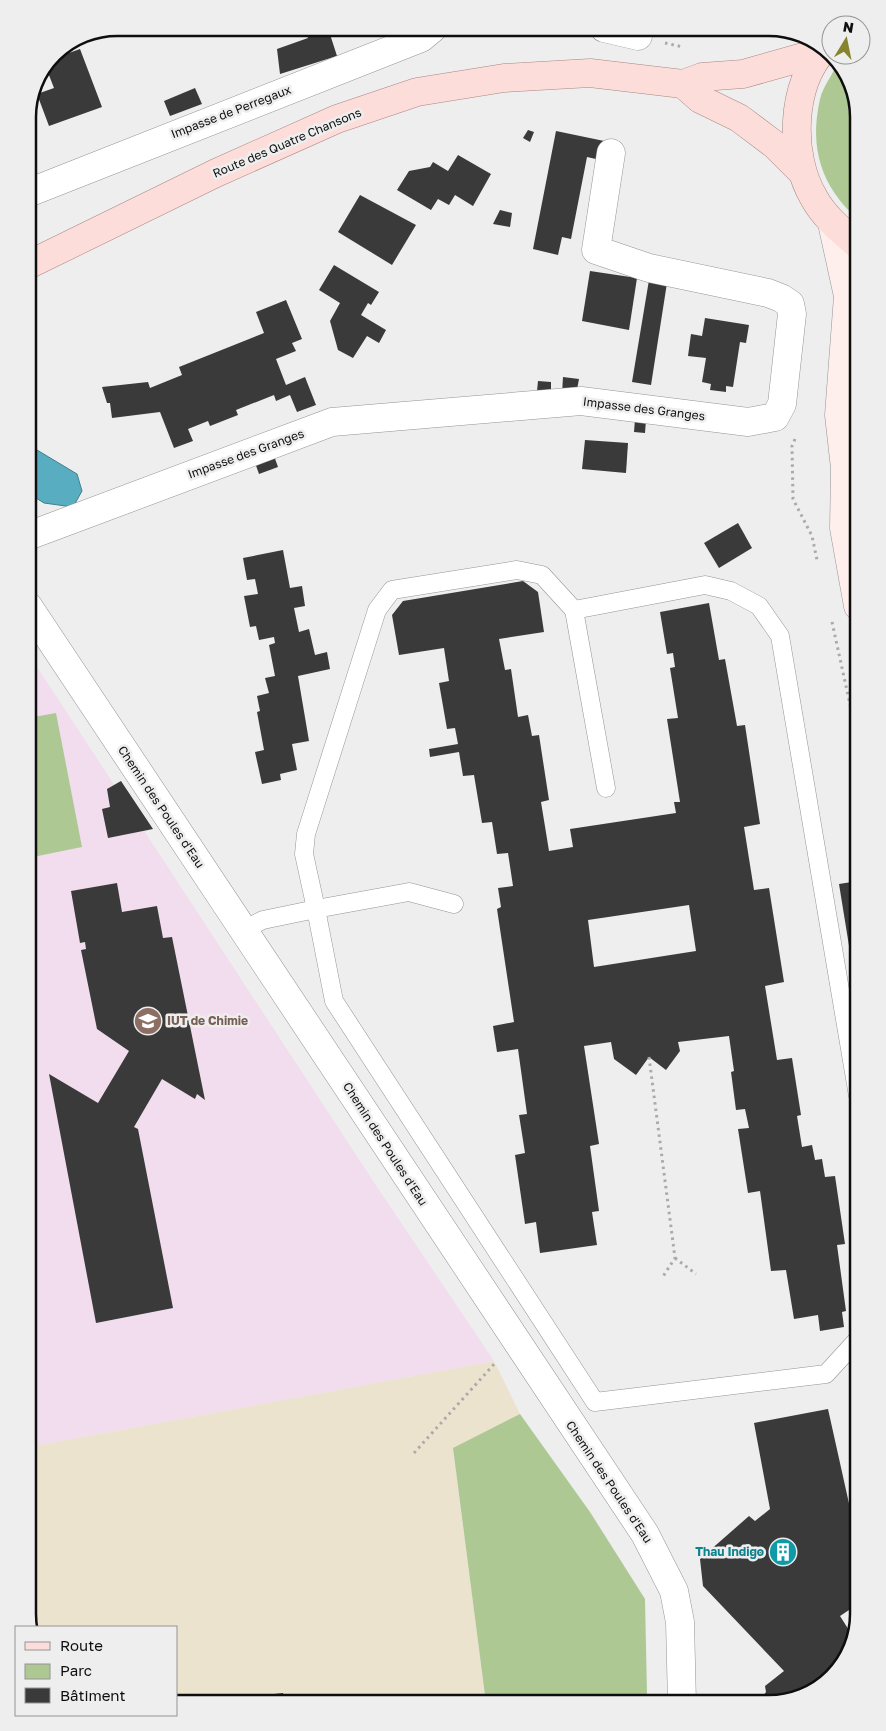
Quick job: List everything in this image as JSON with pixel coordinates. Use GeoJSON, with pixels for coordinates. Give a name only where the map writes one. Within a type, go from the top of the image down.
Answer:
{"type":"FeatureCollection","features":[{"type":"Feature","properties":{"kind":"main road","name":"Route des Quatre Chansons"},"geometry":{"type":"LineString","coordinates":[[36,261],[216,172],[337,119],[417,92],[504,78],[590,73],[683,84],[702,77],[744,74],[816,52]]}},
{"type":"Feature","properties":{"kind":"main road"},"geometry":{"type":"LineString","coordinates":[[820,55],[802,89],[800,97],[795,130],[801,171],[814,199],[832,224],[850,239]]}},
{"type":"Feature","properties":{"kind":"main road"},"geometry":{"type":"LineString","coordinates":[[683,84],[700,99],[739,118],[775,145],[801,171]]}},
{"type":"Feature","properties":{"kind":"main road"},"geometry":{"type":"LineString","coordinates":[[832,224],[848,296],[839,415],[844,468],[844,528],[850,561]]}},
{"type":"Feature","properties":{"kind":"main road"},"geometry":{"type":"LineString","coordinates":[[844,468],[850,445]]}},
{"type":"Feature","properties":{"kind":"street","name":"Impasse de Perregaux"},"geometry":{"type":"LineString","coordinates":[[36,190],[423,36]]}},
{"type":"Feature","properties":{"kind":"street","name":"Impasse des Granges"},"geometry":{"type":"LineString","coordinates":[[36,533],[332,422],[581,401],[748,422],[776,417],[782,404],[792,314],[790,304],[768,293],[649,268],[596,250],[611,153]]}},
{"type":"Feature","properties":{"kind":"street","name":"Chemin des Poules d'Eau"},"geometry":{"type":"LineString","coordinates":[[36,618],[514,1341],[645,1534],[662,1564],[674,1591],[680,1622],[682,1695]]}},
{"type":"Feature","properties":{"kind":"lane"},"geometry":{"type":"LineString","coordinates":[[606,788],[574,610],[542,575],[517,570],[392,590],[377,610],[306,834],[304,854],[334,1001],[595,1402],[826,1374],[850,1348]]}},
{"type":"Feature","properties":{"kind":"lane"},"geometry":{"type":"LineString","coordinates":[[574,610],[704,585],[732,591],[759,606],[780,636],[850,1049]]}},
{"type":"Feature","properties":{"kind":"lane"},"geometry":{"type":"LineString","coordinates":[[243,930],[263,920],[409,892],[454,904]]}},
{"type":"Feature","properties":{"kind":"path"},"geometry":{"type":"LineString","coordinates":[[649,1057],[675,1258],[662,1278]]}},
{"type":"Feature","properties":{"kind":"path"},"geometry":{"type":"LineString","coordinates":[[675,1258],[696,1274]]}},
{"type":"Feature","properties":{"kind":"path"},"geometry":{"type":"LineString","coordinates":[[414,1453],[514,1341]]}},
{"type":"Feature","properties":{"kind":"shaded area","name":"IUT de Chimie"},"geometry":{"type":"Polygon","coordinates":[[[36,665],[375,1184],[494,1361],[36,1446],[36,665]]]}},
{"type":"Feature","properties":{"kind":"shaded area"},"geometry":{"type":"Polygon","coordinates":[[[494,1361],[520,1414],[453,1449],[485,1695],[178,1695],[178,1626],[38,1626],[36,1613],[36,1446],[494,1361]]]}},
{"type":"Feature","properties":{"kind":"green space"},"geometry":{"type":"Polygon","coordinates":[[[834,70],[844,86],[850,118],[850,212],[827,180],[817,150],[817,117],[821,95],[834,70]]]}},
{"type":"Feature","properties":{"kind":"green space"},"geometry":{"type":"Polygon","coordinates":[[[56,713],[82,847],[36,856],[36,717],[56,713]]]}},
{"type":"Feature","properties":{"kind":"green space"},"geometry":{"type":"Polygon","coordinates":[[[520,1414],[590,1512],[645,1599],[646,1695],[485,1695],[453,1448],[520,1414]]]}},
{"type":"Feature","properties":{"kind":"water"},"geometry":{"type":"Polygon","coordinates":[[[36,450],[77,474],[82,491],[73,507],[44,503],[36,498],[36,450]]]}},
{"type":"Feature","properties":{"kind":"building"},"geometry":{"type":"Polygon","coordinates":[[[307,36],[331,36],[337,56],[280,74],[277,49],[308,38],[307,36]]]}},
{"type":"Feature","properties":{"kind":"building"},"geometry":{"type":"Polygon","coordinates":[[[80,49],[102,107],[49,126],[39,97],[40,93],[54,88],[49,74],[68,53],[80,49]]]}},
{"type":"Feature","properties":{"kind":"building"},"geometry":{"type":"Polygon","coordinates":[[[195,88],[202,104],[170,116],[164,101],[195,88]]]}},
{"type":"Feature","properties":{"kind":"building"},"geometry":{"type":"Polygon","coordinates":[[[528,130],[534,132],[530,142],[523,138],[528,130]]]}},
{"type":"Feature","properties":{"kind":"building"},"geometry":{"type":"Polygon","coordinates":[[[556,131],[609,142],[605,161],[587,157],[571,239],[562,237],[558,255],[533,249],[556,131]]]}},
{"type":"Feature","properties":{"kind":"building"},"geometry":{"type":"Polygon","coordinates":[[[458,155],[491,174],[473,206],[455,195],[449,205],[438,199],[431,210],[397,190],[409,171],[430,167],[433,162],[448,171],[458,155]]]}},
{"type":"Feature","properties":{"kind":"building"},"geometry":{"type":"Polygon","coordinates":[[[360,195],[416,225],[392,265],[338,232],[360,195]]]}},
{"type":"Feature","properties":{"kind":"building"},"geometry":{"type":"Polygon","coordinates":[[[500,210],[512,213],[510,227],[493,224],[500,210]]]}},
{"type":"Feature","properties":{"kind":"building"},"geometry":{"type":"Polygon","coordinates":[[[334,265],[379,292],[371,305],[368,303],[361,315],[386,330],[379,343],[367,336],[353,358],[338,350],[330,321],[340,303],[319,290],[334,265]]]}},
{"type":"Feature","properties":{"kind":"building"},"geometry":{"type":"Polygon","coordinates":[[[590,271],[637,278],[629,330],[582,321],[590,271]]]}},
{"type":"Feature","properties":{"kind":"building"},"geometry":{"type":"Polygon","coordinates":[[[649,280],[667,283],[651,385],[632,382],[649,280]]]}},
{"type":"Feature","properties":{"kind":"building"},"geometry":{"type":"Polygon","coordinates":[[[286,300],[302,339],[292,343],[296,351],[276,359],[286,385],[305,377],[316,405],[297,412],[290,395],[276,401],[274,395],[236,410],[238,415],[210,426],[208,421],[188,429],[193,441],[174,448],[160,412],[112,418],[110,403],[107,403],[102,387],[148,382],[150,388],[182,375],[179,367],[264,333],[256,312],[286,300]]]}},
{"type":"Feature","properties":{"kind":"building"},"geometry":{"type":"Polygon","coordinates":[[[705,318],[749,325],[746,343],[740,342],[733,387],[726,386],[726,392],[710,390],[711,384],[702,382],[706,358],[688,356],[691,334],[702,336],[705,318]]]}},
{"type":"Feature","properties":{"kind":"building"},"geometry":{"type":"Polygon","coordinates":[[[563,377],[579,379],[576,395],[562,394],[563,377]]]}},
{"type":"Feature","properties":{"kind":"building"},"geometry":{"type":"Polygon","coordinates":[[[538,381],[551,382],[551,393],[537,391],[538,381]]]}},
{"type":"Feature","properties":{"kind":"building"},"geometry":{"type":"Polygon","coordinates":[[[635,419],[646,420],[645,433],[634,432],[635,419]]]}},
{"type":"Feature","properties":{"kind":"building"},"geometry":{"type":"Polygon","coordinates":[[[585,440],[628,443],[626,473],[582,469],[585,440]]]}},
{"type":"Feature","properties":{"kind":"building"},"geometry":{"type":"Polygon","coordinates":[[[273,453],[278,467],[259,474],[254,460],[273,453]]]}},
{"type":"Feature","properties":{"kind":"building"},"geometry":{"type":"Polygon","coordinates":[[[738,523],[752,548],[719,568],[704,543],[738,523]]]}},
{"type":"Feature","properties":{"kind":"building"},"geometry":{"type":"Polygon","coordinates":[[[283,550],[290,588],[302,586],[305,606],[294,608],[299,632],[309,629],[315,655],[327,652],[330,669],[298,676],[309,741],[292,744],[297,770],[280,774],[281,780],[262,784],[255,752],[264,750],[257,712],[260,711],[257,696],[269,693],[265,678],[275,676],[269,645],[275,643],[274,637],[259,640],[256,626],[250,627],[244,596],[258,594],[255,579],[247,580],[243,558],[283,550]]]}},
{"type":"Feature","properties":{"kind":"building"},"geometry":{"type":"Polygon","coordinates":[[[523,581],[538,592],[544,632],[499,639],[505,670],[511,669],[518,717],[528,715],[532,736],[539,735],[549,800],[541,802],[549,851],[573,847],[570,829],[676,813],[674,802],[680,802],[667,719],[678,718],[670,668],[675,667],[673,653],[667,654],[660,612],[709,603],[719,660],[725,659],[737,726],[745,725],[760,824],[744,827],[754,890],[769,888],[784,982],[765,986],[777,1060],[792,1058],[801,1115],[797,1116],[802,1147],[812,1145],[815,1160],[822,1159],[825,1177],[835,1176],[845,1244],[837,1245],[846,1311],[842,1312],[844,1327],[820,1331],[818,1315],[794,1319],[786,1270],[771,1271],[760,1191],[748,1193],[738,1129],[749,1128],[745,1109],[736,1110],[731,1072],[734,1071],[729,1036],[678,1042],[680,1051],[666,1070],[649,1057],[636,1075],[614,1059],[611,1042],[584,1046],[599,1144],[590,1146],[599,1211],[592,1212],[597,1245],[540,1253],[536,1222],[525,1224],[515,1155],[525,1153],[519,1115],[527,1114],[518,1049],[497,1052],[493,1026],[514,1022],[497,909],[501,907],[498,888],[513,886],[508,853],[497,854],[492,822],[482,823],[474,775],[463,776],[459,752],[430,757],[429,749],[458,744],[455,728],[447,729],[439,683],[449,681],[444,648],[399,655],[392,615],[403,601],[523,581]],[[689,905],[588,920],[594,967],[696,951],[689,905]]]}},
{"type":"Feature","properties":{"kind":"building"},"geometry":{"type":"Polygon","coordinates":[[[121,781],[153,829],[108,838],[102,809],[110,807],[107,789],[121,781]]]}},
{"type":"Feature","properties":{"kind":"building"},"geometry":{"type":"Polygon","coordinates":[[[850,882],[850,952],[839,884],[850,882]]]}},
{"type":"Feature","properties":{"kind":"building"},"geometry":{"type":"Polygon","coordinates":[[[117,883],[122,912],[157,906],[163,938],[172,937],[205,1100],[197,1094],[195,1099],[162,1079],[134,1127],[138,1129],[173,1308],[96,1323],[49,1074],[98,1103],[129,1051],[97,1029],[81,950],[86,949],[85,942],[80,943],[71,891],[117,883]]]}},
{"type":"Feature","properties":{"kind":"building","name":"Thau Indigo"},"geometry":{"type":"Polygon","coordinates":[[[828,1409],[850,1508],[850,1609],[840,1616],[848,1628],[845,1640],[830,1667],[814,1681],[800,1689],[768,1695],[764,1695],[766,1692],[765,1686],[784,1671],[703,1586],[700,1559],[749,1516],[755,1521],[770,1509],[754,1423],[828,1409]]]}},
{"type":"Feature","properties":{"kind":"building"},"geometry":{"type":"Polygon","coordinates":[[[283,1693],[283,1695],[265,1695],[283,1693]]]}},
{"type":"Feature","properties":{"kind":"place","name":"IUT de Chimie"},"geometry":{"type":"Point","coordinates":[148,1021]}},
{"type":"Feature","properties":{"kind":"place","name":"Thau Indigo"},"geometry":{"type":"Point","coordinates":[783,1552]}}]}
